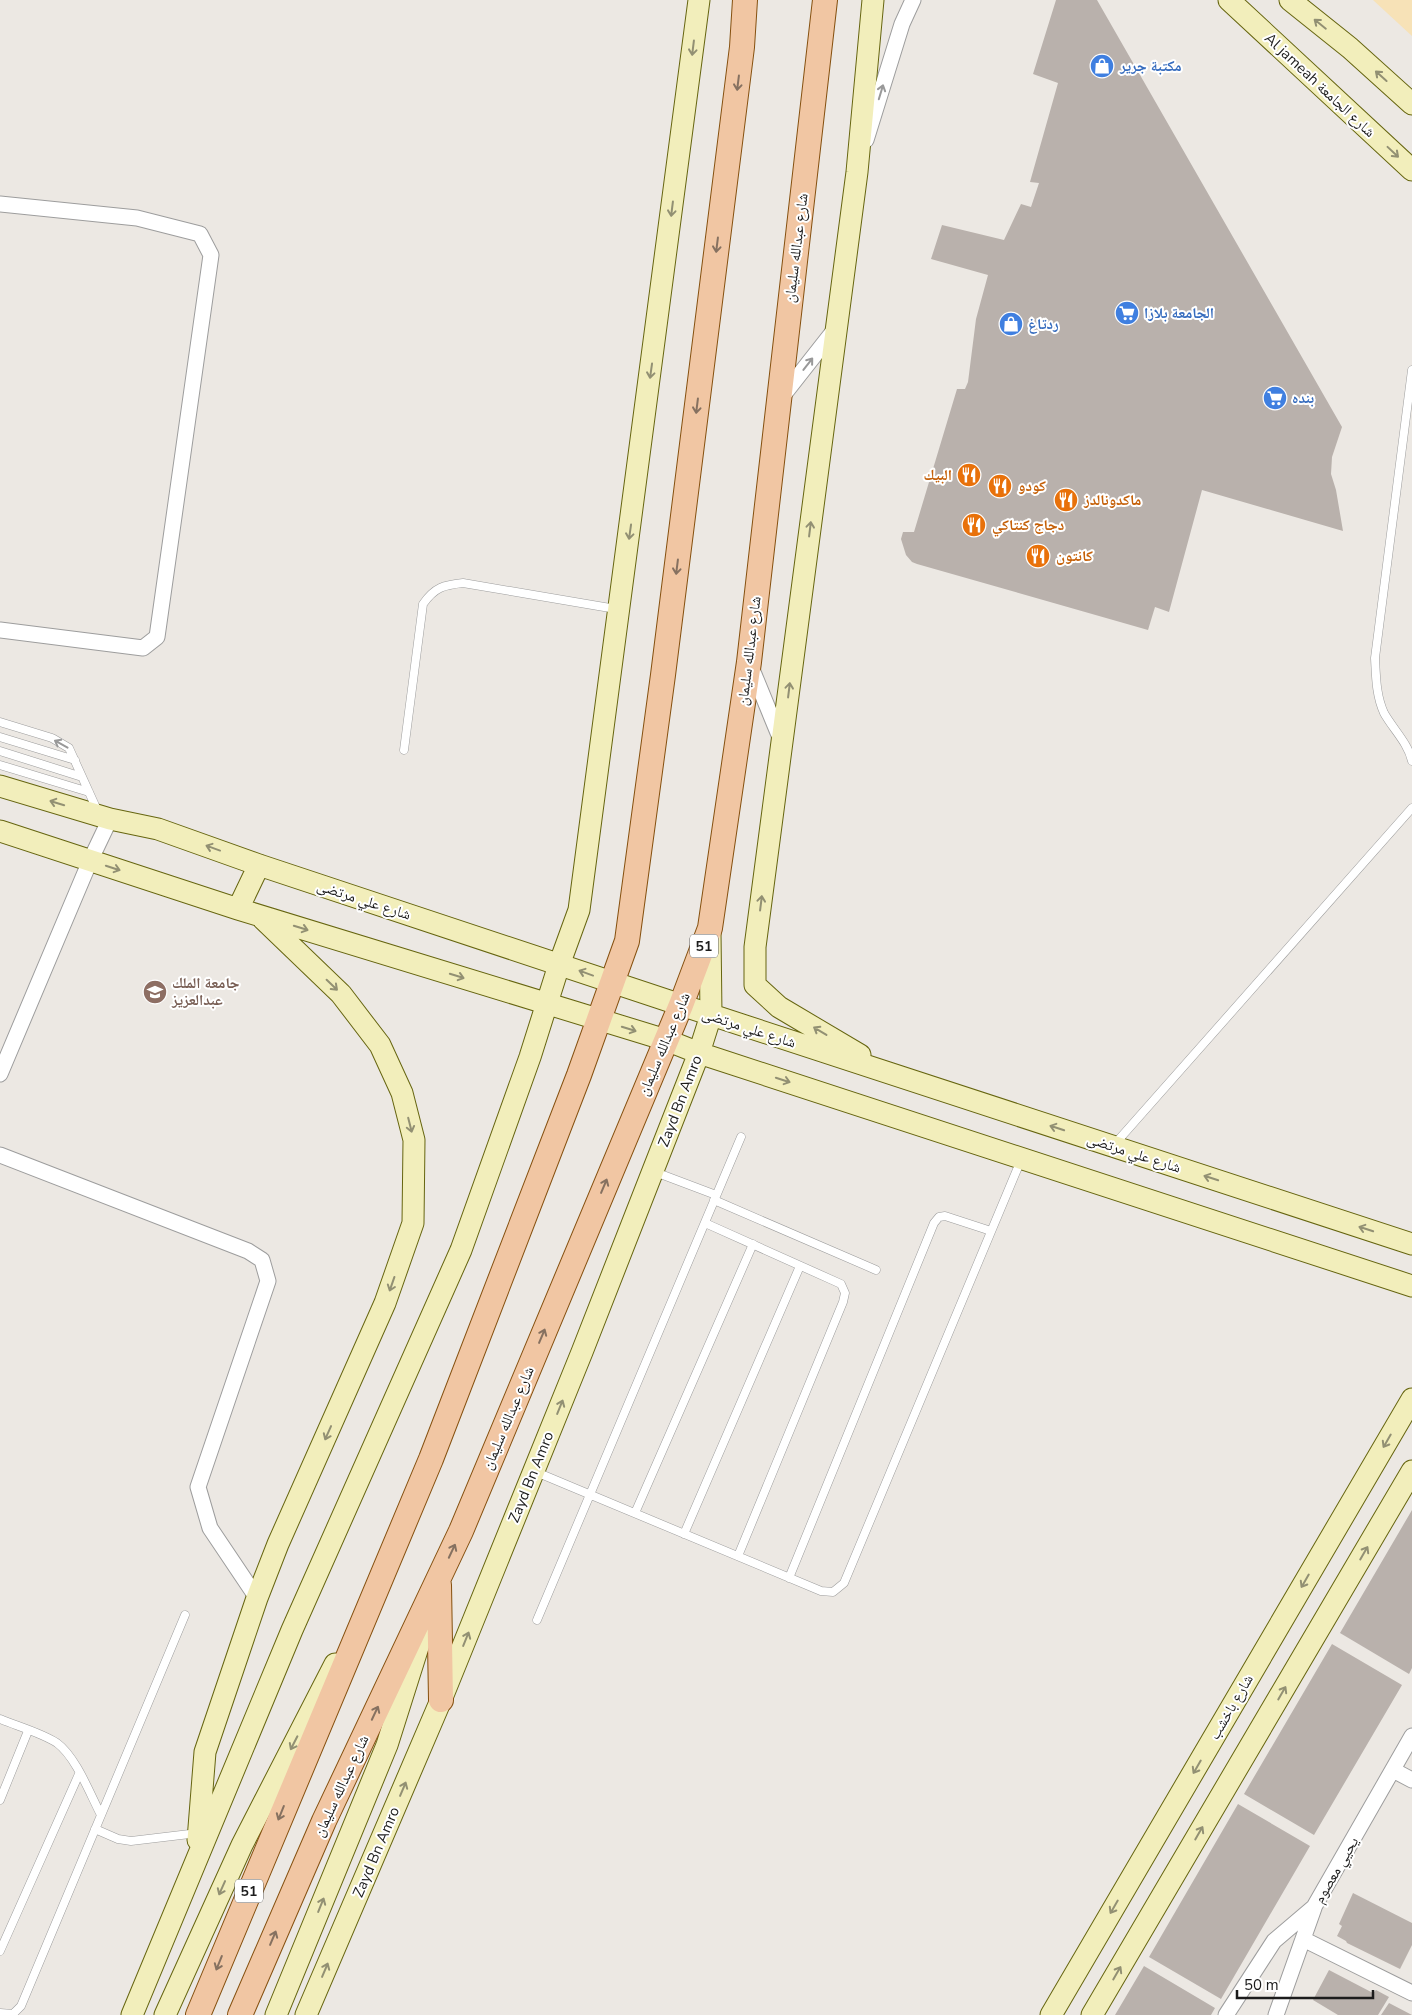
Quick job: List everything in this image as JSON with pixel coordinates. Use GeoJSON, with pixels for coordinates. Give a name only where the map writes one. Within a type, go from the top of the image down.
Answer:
{"type":"FeatureCollection","features":[{"type":"Feature","properties":{"kind":"main road"},"geometry":{"type":"LineString","coordinates":[[132,2015],[196,1860],[203,1833],[461,1250],[530,1057],[559,965],[579,910],[699,0]]}},
{"type":"Feature","properties":{"kind":"main road","name":"51"},"geometry":{"type":"LineString","coordinates":[[198,2015],[434,1450],[599,1019],[627,940],[742,46],[745,0]]}},
{"type":"Feature","properties":{"kind":"main road","name":"شارع عبدالله سليمان"},"geometry":{"type":"LineString","coordinates":[[240,2015],[324,1821],[461,1530],[681,1005],[710,928],[748,662],[825,0]]}},
{"type":"Feature","properties":{"kind":"main road"},"geometry":{"type":"LineString","coordinates":[[873,0],[857,172],[755,947],[755,985],[779,1007],[892,1074]]}},
{"type":"Feature","properties":{"kind":"main road","name":"Al jameah شارع الجامعة"},"geometry":{"type":"LineString","coordinates":[[1229,0],[1412,170]]}},
{"type":"Feature","properties":{"kind":"main road"},"geometry":{"type":"LineString","coordinates":[[1290,0],[1350,48],[1412,104]]}},
{"type":"Feature","properties":{"kind":"main road","name":"شارع علي مرتضى"},"geometry":{"type":"LineString","coordinates":[[0,786],[105,818],[158,829],[259,865],[612,983],[1412,1244]]}},
{"type":"Feature","properties":{"kind":"main road"},"geometry":{"type":"LineString","coordinates":[[0,831],[259,916],[666,1040],[1412,1286]]}},
{"type":"Feature","properties":{"kind":"main road"},"geometry":{"type":"LineString","coordinates":[[238,909],[259,865]]}},
{"type":"Feature","properties":{"kind":"main road"},"geometry":{"type":"LineString","coordinates":[[203,1833],[205,1752],[257,1598],[278,1544],[385,1303],[413,1223],[414,1140],[402,1092],[380,1045],[341,994],[259,916]]}},
{"type":"Feature","properties":{"kind":"main road","name":"Zayd Bn Amro"},"geometry":{"type":"LineString","coordinates":[[306,2015],[441,1700],[534,1471],[699,1052],[711,1015],[710,928]]}},
{"type":"Feature","properties":{"kind":"main road","name":"شارع باخشب"},"geometry":{"type":"LineString","coordinates":[[1051,2015],[1412,1399]]}},
{"type":"Feature","properties":{"kind":"main road"},"geometry":{"type":"LineString","coordinates":[[1092,2015],[1412,1471]]}},
{"type":"Feature","properties":{"kind":"main road"},"geometry":{"type":"LineString","coordinates":[[165,2015],[242,1845],[388,1559]]}},
{"type":"Feature","properties":{"kind":"main road"},"geometry":{"type":"LineString","coordinates":[[439,1579],[441,1700]]}},
{"type":"Feature","properties":{"kind":"main road"},"geometry":{"type":"LineString","coordinates":[[276,2015],[387,1745],[439,1579]]}},
{"type":"Feature","properties":{"kind":"street"},"geometry":{"type":"LineString","coordinates":[[857,172],[902,24],[913,0]]}},
{"type":"Feature","properties":{"kind":"street"},"geometry":{"type":"LineString","coordinates":[[0,204],[137,218],[200,234],[211,255],[157,637],[143,648],[0,630]]}},
{"type":"Feature","properties":{"kind":"street"},"geometry":{"type":"LineString","coordinates":[[779,401],[836,328]]}},
{"type":"Feature","properties":{"kind":"street"},"geometry":{"type":"LineString","coordinates":[[748,662],[782,742]]}},
{"type":"Feature","properties":{"kind":"street"},"geometry":{"type":"LineString","coordinates":[[0,1074],[90,861],[105,818]]}},
{"type":"Feature","properties":{"kind":"street"},"geometry":{"type":"LineString","coordinates":[[0,1155],[248,1251],[262,1260],[268,1281],[198,1487],[210,1528],[257,1598]]}},
{"type":"Feature","properties":{"kind":"street","name":"يحيي معصوم"},"geometry":{"type":"LineString","coordinates":[[1226,2015],[1274,1941],[1314,1907],[1412,1736]]}},
{"type":"Feature","properties":{"kind":"street"},"geometry":{"type":"LineString","coordinates":[[1393,1770],[1412,1780]]}},
{"type":"Feature","properties":{"kind":"street"},"geometry":{"type":"LineString","coordinates":[[1276,2015],[1314,1907]]}},
{"type":"Feature","properties":{"kind":"street"},"geometry":{"type":"LineString","coordinates":[[1303,1940],[1412,1993]]}},
{"type":"Feature","properties":{"kind":"lane"},"geometry":{"type":"LineString","coordinates":[[1412,370],[1375,658],[1377,692],[1384,713],[1403,740],[1412,761]]}},
{"type":"Feature","properties":{"kind":"lane"},"geometry":{"type":"LineString","coordinates":[[404,750],[423,604],[431,592],[447,585],[463,583],[620,609]]}},
{"type":"Feature","properties":{"kind":"lane"},"geometry":{"type":"LineString","coordinates":[[0,722],[52,738],[69,748],[89,792],[105,818]]}},
{"type":"Feature","properties":{"kind":"lane"},"geometry":{"type":"LineString","coordinates":[[0,737],[75,760]]}},
{"type":"Feature","properties":{"kind":"lane"},"geometry":{"type":"LineString","coordinates":[[0,751],[82,777]]}},
{"type":"Feature","properties":{"kind":"lane"},"geometry":{"type":"LineString","coordinates":[[0,765],[89,792]]}},
{"type":"Feature","properties":{"kind":"lane"},"geometry":{"type":"LineString","coordinates":[[1112,1146],[1412,808]]}},
{"type":"Feature","properties":{"kind":"lane"},"geometry":{"type":"LineString","coordinates":[[537,1620],[741,1137]]}},
{"type":"Feature","properties":{"kind":"lane"},"geometry":{"type":"LineString","coordinates":[[534,1471],[820,1591],[833,1592],[844,1583],[1021,1158]]}},
{"type":"Feature","properties":{"kind":"lane"},"geometry":{"type":"LineString","coordinates":[[653,1171],[876,1270]]}},
{"type":"Feature","properties":{"kind":"lane"},"geometry":{"type":"LineString","coordinates":[[789,1578],[934,1223],[939,1217],[945,1216],[991,1231]]}},
{"type":"Feature","properties":{"kind":"lane"},"geometry":{"type":"LineString","coordinates":[[705,1223],[841,1284],[845,1293],[843,1302],[738,1556]]}},
{"type":"Feature","properties":{"kind":"lane"},"geometry":{"type":"LineString","coordinates":[[635,1513],[753,1244]]}},
{"type":"Feature","properties":{"kind":"lane"},"geometry":{"type":"LineString","coordinates":[[684,1534],[800,1266]]}},
{"type":"Feature","properties":{"kind":"lane"},"geometry":{"type":"LineString","coordinates":[[0,2013],[13,2014],[22,2006],[185,1615]]}},
{"type":"Feature","properties":{"kind":"lane"},"geometry":{"type":"LineString","coordinates":[[0,1719],[56,1742],[66,1751],[73,1760],[101,1815]]}},
{"type":"Feature","properties":{"kind":"lane"},"geometry":{"type":"LineString","coordinates":[[0,1800],[28,1731]]}},
{"type":"Feature","properties":{"kind":"lane"},"geometry":{"type":"LineString","coordinates":[[0,1951],[79,1774]]}},
{"type":"Feature","properties":{"kind":"lane"},"geometry":{"type":"LineString","coordinates":[[95,1829],[118,1839],[131,1841],[203,1833]]}},
{"type":"Feature","properties":{"kind":"sand"},"geometry":{"type":"Polygon","coordinates":[[[1373,0],[1412,0],[1412,36],[1373,0]]]}},
{"type":"Feature","properties":{"kind":"building","name":"الجامعة بلازا"},"geometry":{"type":"Polygon","coordinates":[[[1056,0],[1097,0],[1342,427],[1332,457],[1331,474],[1336,490],[1343,531],[1202,490],[1169,612],[1155,607],[1148,630],[917,564],[912,562],[906,555],[901,539],[903,532],[914,532],[957,389],[965,389],[968,382],[976,319],[988,275],[931,259],[942,225],[1004,240],[1021,204],[1031,207],[1039,183],[1030,182],[1058,83],[1033,74],[1056,0]]]}},
{"type":"Feature","properties":{"kind":"building"},"geometry":{"type":"Polygon","coordinates":[[[1412,1510],[1412,1668],[1409,1674],[1340,1633],[1412,1510]]]}},
{"type":"Feature","properties":{"kind":"building"},"geometry":{"type":"Polygon","coordinates":[[[1332,1644],[1402,1685],[1314,1835],[1244,1794],[1332,1644]]]}},
{"type":"Feature","properties":{"kind":"building"},"geometry":{"type":"Polygon","coordinates":[[[1238,1804],[1310,1846],[1221,1999],[1149,1957],[1238,1804]]]}},
{"type":"Feature","properties":{"kind":"building"},"geometry":{"type":"Polygon","coordinates":[[[1353,1893],[1412,1923],[1412,1945],[1400,1969],[1347,1943],[1337,1936],[1342,1926],[1339,1924],[1353,1893]]]}},
{"type":"Feature","properties":{"kind":"building"},"geometry":{"type":"Polygon","coordinates":[[[1144,1966],[1215,2008],[1211,2015],[1115,2015],[1144,1966]]]}},
{"type":"Feature","properties":{"kind":"building"},"geometry":{"type":"Polygon","coordinates":[[[1329,1970],[1373,1993],[1376,1990],[1389,1997],[1378,2015],[1338,2015],[1313,2000],[1329,1970]]]}},
{"type":"Feature","properties":{"kind":"building"},"geometry":{"type":"Polygon","coordinates":[[[1389,2003],[1412,2015],[1381,2015],[1389,2003]]]}},
{"type":"Feature","properties":{"kind":"place","name":"مكتبة جرير"},"geometry":{"type":"Point","coordinates":[1102,66]}},
{"type":"Feature","properties":{"kind":"place","name":"الجامعة بلازا"},"geometry":{"type":"Point","coordinates":[1127,313]}},
{"type":"Feature","properties":{"kind":"place","name":"ردتاغ"},"geometry":{"type":"Point","coordinates":[1011,324]}},
{"type":"Feature","properties":{"kind":"place","name":"بنده"},"geometry":{"type":"Point","coordinates":[1275,398]}},
{"type":"Feature","properties":{"kind":"place","name":"البيك"},"geometry":{"type":"Point","coordinates":[969,475]}},
{"type":"Feature","properties":{"kind":"place","name":"كودو"},"geometry":{"type":"Point","coordinates":[1000,486]}},
{"type":"Feature","properties":{"kind":"place","name":"ماكدونالدز"},"geometry":{"type":"Point","coordinates":[1066,500]}},
{"type":"Feature","properties":{"kind":"place","name":"دجاج كنتاكي"},"geometry":{"type":"Point","coordinates":[974,525]}},
{"type":"Feature","properties":{"kind":"place","name":"كانتون"},"geometry":{"type":"Point","coordinates":[1038,556]}},
{"type":"Feature","properties":{"kind":"place","name":"جامعة الملك عبدالعزيز"},"geometry":{"type":"Point","coordinates":[155,992]}}]}
